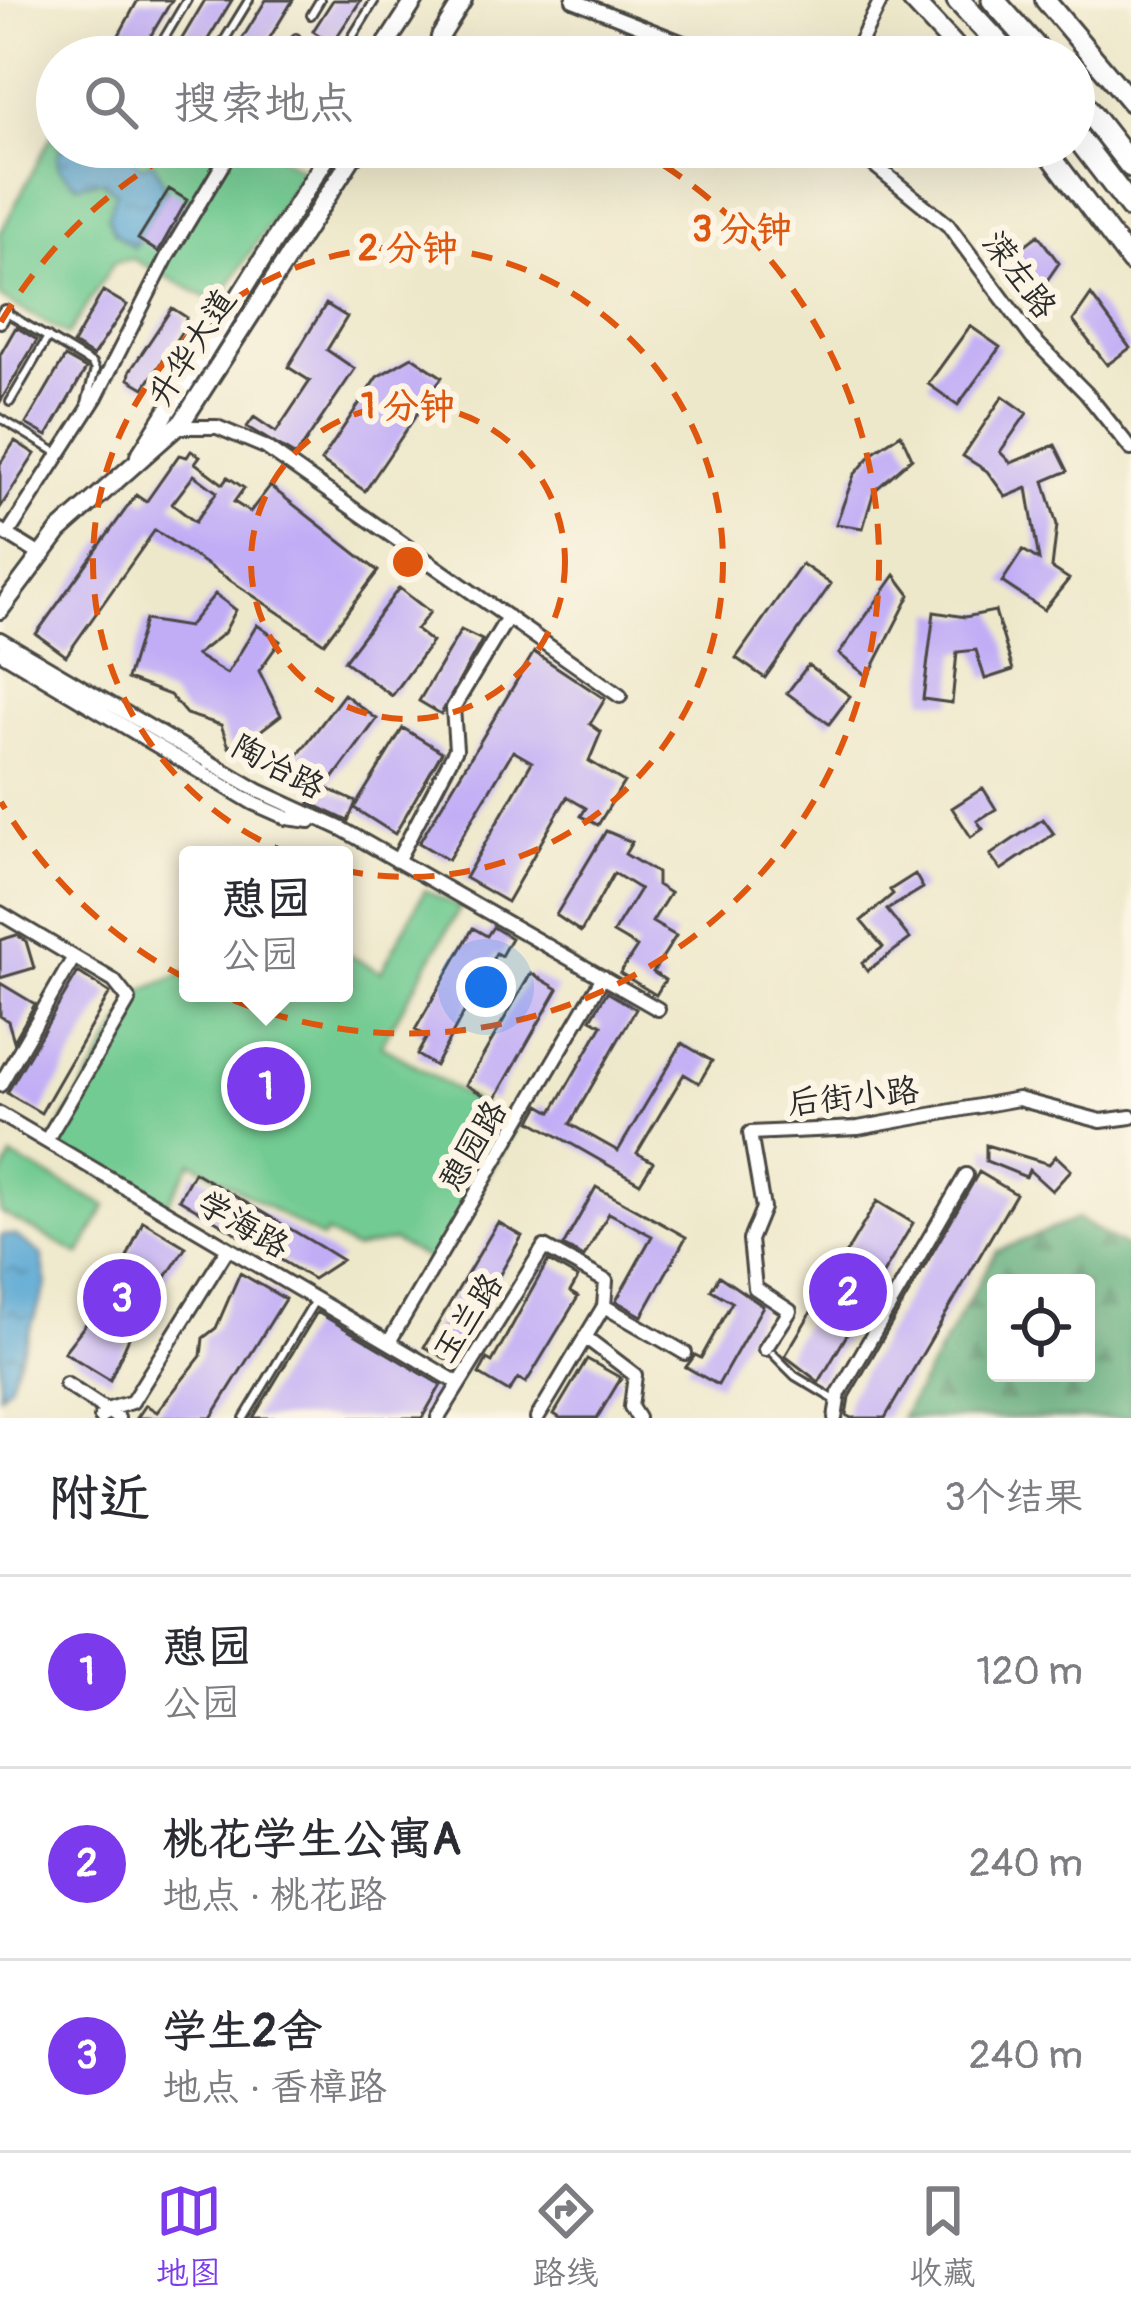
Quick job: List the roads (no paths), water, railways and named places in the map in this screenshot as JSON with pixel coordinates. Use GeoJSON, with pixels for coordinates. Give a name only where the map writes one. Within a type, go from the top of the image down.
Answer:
{"type":"FeatureCollection","features":[{"type":"Feature","properties":{"kind":"highway"},"geometry":{"type":"LineString","coordinates":[[958,0],[991,36]]}},
{"type":"Feature","properties":{"kind":"highway"},"geometry":{"type":"LineString","coordinates":[[993,0],[1025,36]]}},
{"type":"Feature","properties":{"kind":"highway"},"geometry":{"type":"LineString","coordinates":[[1095,120],[1131,166]]}},
{"type":"Feature","properties":{"kind":"highway"},"geometry":{"type":"LineString","coordinates":[[1095,160],[1131,207]]}},
{"type":"Feature","properties":{"kind":"main road"},"geometry":{"type":"LineString","coordinates":[[912,0],[945,36]]}},
{"type":"Feature","properties":{"kind":"main road"},"geometry":{"type":"LineString","coordinates":[[1045,0],[1075,36]]}},
{"type":"Feature","properties":{"kind":"main road"},"geometry":{"type":"LineString","coordinates":[[1095,59],[1131,102]]}},
{"type":"Feature","properties":{"kind":"main road"},"geometry":{"type":"LineString","coordinates":[[1059,168],[1131,262]]}},
{"type":"Feature","properties":{"kind":"street"},"geometry":{"type":"LineString","coordinates":[[392,36],[415,0]]}},
{"type":"Feature","properties":{"kind":"street"},"geometry":{"type":"LineString","coordinates":[[441,36],[463,0]]}},
{"type":"Feature","properties":{"kind":"street"},"geometry":{"type":"LineString","coordinates":[[573,0],[665,36]]}},
{"type":"Feature","properties":{"kind":"street"},"geometry":{"type":"LineString","coordinates":[[863,36],[880,0]]}},
{"type":"Feature","properties":{"kind":"street"},"geometry":{"type":"LineString","coordinates":[[35,552],[4,533],[82,418],[166,257],[220,168]]}},
{"type":"Feature","properties":{"kind":"street","name":"升华大道"},"geometry":{"type":"LineString","coordinates":[[0,596],[35,552],[136,458],[155,433],[214,329],[319,168]]}},
{"type":"Feature","properties":{"kind":"street","name":"升华大道"},"geometry":{"type":"LineString","coordinates":[[0,610],[35,552],[179,427],[346,168]]}},
{"type":"Feature","properties":{"kind":"street","name":"溁左路"},"geometry":{"type":"LineString","coordinates":[[877,168],[948,225],[1032,338],[1086,393],[1131,449]]}},
{"type":"Feature","properties":{"kind":"street"},"geometry":{"type":"LineString","coordinates":[[155,433],[179,427],[218,427],[265,447],[620,696]]}},
{"type":"Feature","properties":{"kind":"street"},"geometry":{"type":"LineString","coordinates":[[397,861],[456,749],[452,708],[508,617]]}},
{"type":"Feature","properties":{"kind":"street","name":"陶冶路"},"geometry":{"type":"LineString","coordinates":[[0,639],[259,791],[397,861],[658,1009]]}},
{"type":"Feature","properties":{"kind":"street"},"geometry":{"type":"LineString","coordinates":[[0,652],[253,803],[286,818],[323,822]]}},
{"type":"Feature","properties":{"kind":"street"},"geometry":{"type":"LineString","coordinates":[[0,913],[122,986],[129,1000],[46,1141]]}},
{"type":"Feature","properties":{"kind":"street"},"geometry":{"type":"LineString","coordinates":[[0,1085],[74,957]]}},
{"type":"Feature","properties":{"kind":"street","name":"憩园路"},"geometry":{"type":"LineString","coordinates":[[389,1342],[603,977]]}},
{"type":"Feature","properties":{"kind":"street","name":"后街小路"},"geometry":{"type":"LineString","coordinates":[[769,1351],[790,1311],[755,1288],[750,1240],[763,1208],[750,1133],[857,1128],[1018,1099],[1101,1121],[1131,1117]]}},
{"type":"Feature","properties":{"kind":"street","name":"学海路"},"geometry":{"type":"LineString","coordinates":[[0,1114],[458,1383]]}},
{"type":"Feature","properties":{"kind":"street"},"geometry":{"type":"LineString","coordinates":[[836,1418],[836,1400],[966,1175]]}},
{"type":"Feature","properties":{"kind":"street"},"geometry":{"type":"LineString","coordinates":[[66,1384],[108,1416],[132,1402],[227,1247]]}},
{"type":"Feature","properties":{"kind":"street","name":"玉兰路"},"geometry":{"type":"LineString","coordinates":[[437,1418],[544,1247],[606,1282],[604,1306]]}},
{"type":"Feature","properties":{"kind":"street"},"geometry":{"type":"LineString","coordinates":[[537,1418],[604,1306],[685,1353]]}},
{"type":"Feature","properties":{"kind":"street"},"geometry":{"type":"LineString","coordinates":[[585,1337],[635,1375],[631,1407],[638,1418]]}},
{"type":"Feature","properties":{"kind":"lane"},"geometry":{"type":"LineString","coordinates":[[166,36],[187,0]]}},
{"type":"Feature","properties":{"kind":"lane"},"geometry":{"type":"LineString","coordinates":[[227,36],[249,0]]}},
{"type":"Feature","properties":{"kind":"lane"},"geometry":{"type":"LineString","coordinates":[[311,15],[320,0]]}},
{"type":"Feature","properties":{"kind":"lane"},"geometry":{"type":"LineString","coordinates":[[353,36],[375,0]]}},
{"type":"Feature","properties":{"kind":"lane"},"geometry":{"type":"LineString","coordinates":[[2,316],[48,337],[95,370],[82,418]]}},
{"type":"Feature","properties":{"kind":"lane"},"geometry":{"type":"LineString","coordinates":[[10,402],[48,337]]}},
{"type":"Feature","properties":{"kind":"lane"},"geometry":{"type":"LineString","coordinates":[[0,431],[3,420],[59,454]]}},
{"type":"Feature","properties":{"kind":"lane"},"geometry":{"type":"LineString","coordinates":[[244,1418],[316,1299]]}},
{"type":"Feature","properties":{"kind":"lane"},"geometry":{"type":"LineString","coordinates":[[769,1351],[795,1376],[836,1400]]}},
{"type":"Feature","properties":{"kind":"water"},"geometry":{"type":"Polygon","coordinates":[[[60,168],[156,168],[167,193],[134,248],[114,232],[108,217],[116,192],[101,181],[77,185],[60,168]]]}},
{"type":"Feature","properties":{"kind":"water"},"geometry":{"type":"Polygon","coordinates":[[[1,1235],[16,1236],[41,1254],[47,1284],[9,1385],[0,1395],[1,1235]]]}},
{"type":"Feature","properties":{"kind":"place","name":"憩园"},"geometry":{"type":"Point","coordinates":[266,1086]}},
{"type":"Feature","properties":{"kind":"place","name":"桃花学生公寓A"},"geometry":{"type":"Point","coordinates":[848,1292]}},
{"type":"Feature","properties":{"kind":"place","name":"学生2舍"},"geometry":{"type":"Point","coordinates":[122,1298]}}]}
